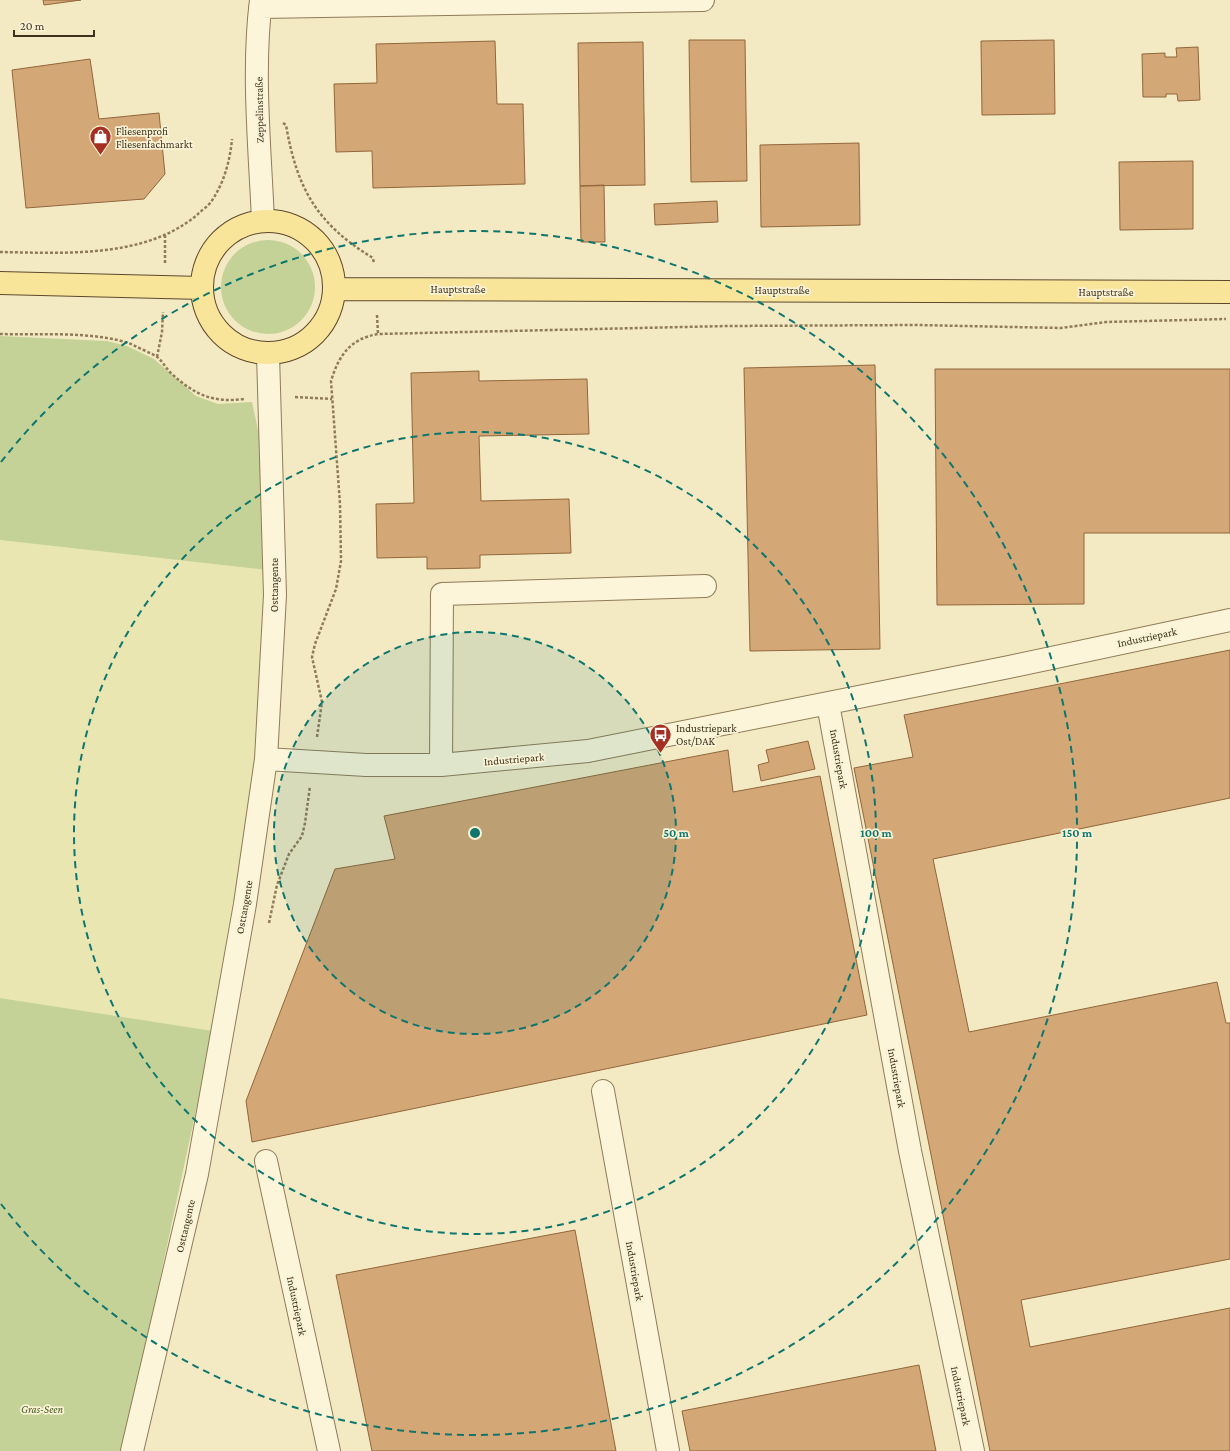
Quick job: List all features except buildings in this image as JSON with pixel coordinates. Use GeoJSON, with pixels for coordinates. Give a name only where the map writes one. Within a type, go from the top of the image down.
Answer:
{"type":"FeatureCollection","features":[{"type":"Feature","properties":{"kind":"main road"},"geometry":{"type":"LineString","coordinates":[[263,221],[285,223],[292,226],[305,232],[321,247],[331,267],[335,289],[331,309],[322,327],[312,337],[289,351],[268,354],[248,351],[229,341],[214,326],[205,308],[202,288],[204,268],[213,250],[232,232],[244,225],[263,221]]}},
{"type":"Feature","properties":{"kind":"main road"},"geometry":{"type":"LineString","coordinates":[[0,283],[202,288]]}},
{"type":"Feature","properties":{"kind":"main road","name":"Hauptstraße"},"geometry":{"type":"LineString","coordinates":[[335,289],[1230,292]]}},
{"type":"Feature","properties":{"kind":"street"},"geometry":{"type":"LineString","coordinates":[[261,4],[703,0]]}},
{"type":"Feature","properties":{"kind":"street","name":"Zeppelinstraße"},"geometry":{"type":"LineString","coordinates":[[261,4],[258,110],[263,221]]}},
{"type":"Feature","properties":{"kind":"street","name":"Osttangente"},"geometry":{"type":"LineString","coordinates":[[132,1451],[197,1174],[245,904],[266,759],[275,595],[268,354]]}},
{"type":"Feature","properties":{"kind":"street"},"geometry":{"type":"LineString","coordinates":[[441,765],[442,594],[705,586]]}},
{"type":"Feature","properties":{"kind":"street","name":"Industriepark"},"geometry":{"type":"LineString","coordinates":[[266,759],[366,766],[441,765],[588,751],[828,704],[1230,620]]}},
{"type":"Feature","properties":{"kind":"street","name":"Industriepark"},"geometry":{"type":"LineString","coordinates":[[828,704],[910,1151],[973,1451]]}},
{"type":"Feature","properties":{"kind":"street","name":"Industriepark"},"geometry":{"type":"LineString","coordinates":[[603,1091],[668,1451]]}},
{"type":"Feature","properties":{"kind":"street","name":"Industriepark"},"geometry":{"type":"LineString","coordinates":[[266,1161],[329,1451]]}},
{"type":"Feature","properties":{"kind":"path"},"geometry":{"type":"LineString","coordinates":[[0,252],[114,249],[142,243],[166,235],[185,225],[211,203],[230,159],[233,125],[258,110],[286,125],[291,152],[300,183],[314,207],[355,247],[373,258],[378,334]]}},
{"type":"Feature","properties":{"kind":"path"},"geometry":{"type":"LineString","coordinates":[[0,334],[108,338],[130,344],[157,357],[172,373],[192,390],[209,398],[221,400],[270,395],[332,399],[331,381],[335,367],[342,353],[365,336],[378,334],[726,326],[917,325],[1061,328],[1106,322],[1230,319]]}},
{"type":"Feature","properties":{"kind":"shaded area"},"geometry":{"type":"Polygon","coordinates":[[[0,540],[267,570],[259,758],[213,1031],[0,998],[0,540]]]}},
{"type":"Feature","properties":{"kind":"green space"},"geometry":{"type":"Polygon","coordinates":[[[268,240],[286,243],[301,254],[312,269],[315,287],[312,305],[301,320],[286,331],[268,334],[250,331],[235,320],[224,305],[221,287],[224,269],[235,254],[250,243],[268,240]]]}},
{"type":"Feature","properties":{"kind":"green space"},"geometry":{"type":"Polygon","coordinates":[[[0,336],[107,341],[127,346],[154,359],[196,396],[218,404],[252,402],[264,458],[267,570],[0,540],[0,336]]]}},
{"type":"Feature","properties":{"kind":"green space","name":"Gras-Seen"},"geometry":{"type":"Polygon","coordinates":[[[0,998],[213,1031],[123,1451],[0,1451],[0,998]]]}},
{"type":"Feature","properties":{"kind":"place","name":"Fliesenprofi Fliesenfachmarkt"},"geometry":{"type":"Point","coordinates":[101,156]}},
{"type":"Feature","properties":{"kind":"place","name":"Industriepark Ost/DAK"},"geometry":{"type":"Point","coordinates":[660,754]}}]}
